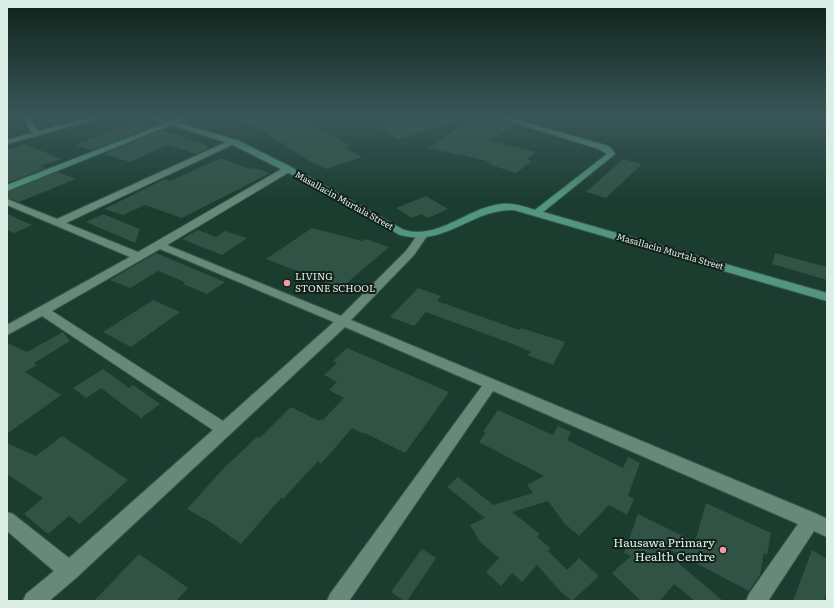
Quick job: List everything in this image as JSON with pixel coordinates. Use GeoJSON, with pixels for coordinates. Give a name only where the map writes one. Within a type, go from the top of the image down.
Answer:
{"type":"FeatureCollection","features":[{"type":"Feature","properties":{"kind":"street"},"geometry":{"type":"LineString","coordinates":[[7,188],[117,144]]}},
{"type":"Feature","properties":{"kind":"street"},"geometry":{"type":"LineString","coordinates":[[59,222],[229,144]]}},
{"type":"Feature","properties":{"kind":"street","name":"Masallacin Murtala Street"},"geometry":{"type":"LineString","coordinates":[[239,144],[288,169],[400,232],[422,236],[432,234],[494,207],[514,207],[827,297]]}},
{"type":"Feature","properties":{"kind":"street"},"geometry":{"type":"LineString","coordinates":[[535,214],[611,154],[608,150],[593,144]]}},
{"type":"Feature","properties":{"kind":"street"},"geometry":{"type":"LineString","coordinates":[[7,331],[160,245],[288,169]]}},
{"type":"Feature","properties":{"kind":"street"},"geometry":{"type":"LineString","coordinates":[[7,202],[59,222],[138,256]]}},
{"type":"Feature","properties":{"kind":"street"},"geometry":{"type":"LineString","coordinates":[[32,601],[69,571],[343,321],[410,254],[422,236]]}},
{"type":"Feature","properties":{"kind":"street"},"geometry":{"type":"LineString","coordinates":[[160,245],[343,321],[819,524],[756,601]]}},
{"type":"Feature","properties":{"kind":"street"},"geometry":{"type":"LineString","coordinates":[[43,311],[223,429]]}},
{"type":"Feature","properties":{"kind":"street"},"geometry":{"type":"LineString","coordinates":[[337,601],[491,384]]}},
{"type":"Feature","properties":{"kind":"street"},"geometry":{"type":"LineString","coordinates":[[7,520],[69,571]]}},
{"type":"Feature","properties":{"kind":"building"},"geometry":{"type":"Polygon","coordinates":[[[26,144],[61,159],[40,166],[46,168],[7,183],[7,150],[26,144]]]}},
{"type":"Feature","properties":{"kind":"building"},"geometry":{"type":"Polygon","coordinates":[[[77,144],[107,144],[92,150],[75,145],[77,144]]]}},
{"type":"Feature","properties":{"kind":"building"},"geometry":{"type":"Polygon","coordinates":[[[127,144],[203,144],[208,146],[207,149],[197,154],[168,145],[130,162],[104,154],[127,144]]]}},
{"type":"Feature","properties":{"kind":"building"},"geometry":{"type":"Polygon","coordinates":[[[283,144],[347,144],[350,146],[345,148],[362,157],[326,169],[309,161],[283,144]]]}},
{"type":"Feature","properties":{"kind":"building"},"geometry":{"type":"Polygon","coordinates":[[[433,144],[505,144],[536,152],[527,159],[532,161],[516,173],[489,164],[491,163],[484,160],[428,148],[433,144]]]}},
{"type":"Feature","properties":{"kind":"building"},"geometry":{"type":"Polygon","coordinates":[[[221,158],[250,169],[255,168],[270,173],[182,218],[145,205],[123,215],[104,209],[165,179],[170,181],[221,158]]]}},
{"type":"Feature","properties":{"kind":"building"},"geometry":{"type":"Polygon","coordinates":[[[623,159],[642,164],[606,198],[586,192],[623,159]]]}},
{"type":"Feature","properties":{"kind":"building"},"geometry":{"type":"Polygon","coordinates":[[[57,172],[76,179],[19,202],[7,198],[7,192],[57,172]]]}},
{"type":"Feature","properties":{"kind":"building"},"geometry":{"type":"Polygon","coordinates":[[[426,196],[448,209],[428,218],[421,214],[412,218],[396,208],[426,196]]]}},
{"type":"Feature","properties":{"kind":"building"},"geometry":{"type":"Polygon","coordinates":[[[7,214],[32,225],[14,233],[7,230],[7,214]]]}},
{"type":"Feature","properties":{"kind":"building"},"geometry":{"type":"Polygon","coordinates":[[[103,214],[140,229],[135,243],[86,222],[103,214]]]}},
{"type":"Feature","properties":{"kind":"building"},"geometry":{"type":"Polygon","coordinates":[[[312,228],[362,241],[365,239],[389,247],[341,288],[266,259],[312,228]]]}},
{"type":"Feature","properties":{"kind":"building"},"geometry":{"type":"Polygon","coordinates":[[[198,230],[216,237],[225,231],[247,238],[222,255],[182,239],[198,230]]]}},
{"type":"Feature","properties":{"kind":"building"},"geometry":{"type":"Polygon","coordinates":[[[156,253],[225,282],[207,294],[183,284],[185,282],[158,271],[130,288],[110,280],[156,253]]]}},
{"type":"Feature","properties":{"kind":"building"},"geometry":{"type":"Polygon","coordinates":[[[775,253],[827,267],[827,280],[772,264],[775,253]]]}},
{"type":"Feature","properties":{"kind":"building"},"geometry":{"type":"Polygon","coordinates":[[[418,288],[441,296],[437,301],[519,330],[521,328],[565,342],[553,365],[527,355],[531,352],[510,343],[426,312],[414,326],[390,317],[418,288]]]}},
{"type":"Feature","properties":{"kind":"building"},"geometry":{"type":"Polygon","coordinates":[[[153,300],[180,312],[131,347],[103,332],[153,300]]]}},
{"type":"Feature","properties":{"kind":"building"},"geometry":{"type":"Polygon","coordinates":[[[63,332],[70,341],[34,363],[37,365],[25,372],[61,395],[7,434],[7,343],[27,352],[63,332]]]}},
{"type":"Feature","properties":{"kind":"building"},"geometry":{"type":"Polygon","coordinates":[[[347,348],[449,392],[405,453],[352,428],[321,464],[318,461],[283,499],[281,498],[241,544],[210,522],[187,509],[223,469],[257,437],[260,438],[291,407],[319,421],[321,419],[323,420],[344,398],[329,390],[337,382],[324,375],[337,363],[333,361],[347,348]]]}},
{"type":"Feature","properties":{"kind":"building"},"geometry":{"type":"Polygon","coordinates":[[[103,369],[129,388],[133,385],[160,404],[141,418],[101,388],[86,398],[73,388],[103,369]]]}},
{"type":"Feature","properties":{"kind":"building"},"geometry":{"type":"Polygon","coordinates":[[[498,410],[553,435],[558,426],[571,432],[567,440],[623,468],[628,457],[640,463],[628,496],[634,499],[627,515],[609,505],[579,536],[565,524],[548,501],[512,512],[540,534],[537,537],[550,548],[548,551],[567,570],[579,558],[599,576],[572,601],[560,591],[537,565],[522,582],[512,573],[501,586],[486,572],[499,558],[480,542],[470,525],[485,518],[447,487],[458,477],[493,505],[533,493],[527,485],[544,476],[479,442],[486,433],[483,432],[498,410]]]}},
{"type":"Feature","properties":{"kind":"building"},"geometry":{"type":"Polygon","coordinates":[[[62,436],[128,480],[80,524],[69,516],[48,534],[24,514],[43,498],[7,474],[7,443],[36,456],[62,436]]]}},
{"type":"Feature","properties":{"kind":"building"},"geometry":{"type":"Polygon","coordinates":[[[706,503],[771,533],[767,555],[764,553],[760,575],[749,591],[671,550],[668,554],[723,601],[695,601],[674,584],[660,601],[641,601],[612,573],[631,556],[624,553],[638,514],[695,542],[706,503]]]}},
{"type":"Feature","properties":{"kind":"building"},"geometry":{"type":"Polygon","coordinates":[[[422,549],[436,558],[407,601],[404,601],[391,592],[422,549]]]}},
{"type":"Feature","properties":{"kind":"building"},"geometry":{"type":"Polygon","coordinates":[[[812,550],[827,559],[827,592],[824,601],[793,601],[812,550]]]}},
{"type":"Feature","properties":{"kind":"building"},"geometry":{"type":"Polygon","coordinates":[[[139,554],[188,588],[176,601],[94,601],[139,554]]]}},
{"type":"Feature","properties":{"kind":"place","name":"LIVING STONE SCHOOL"},"geometry":{"type":"Point","coordinates":[287,283]}},
{"type":"Feature","properties":{"kind":"place","name":"Hausawa Primary Health Centre"},"geometry":{"type":"Point","coordinates":[723,550]}}]}
